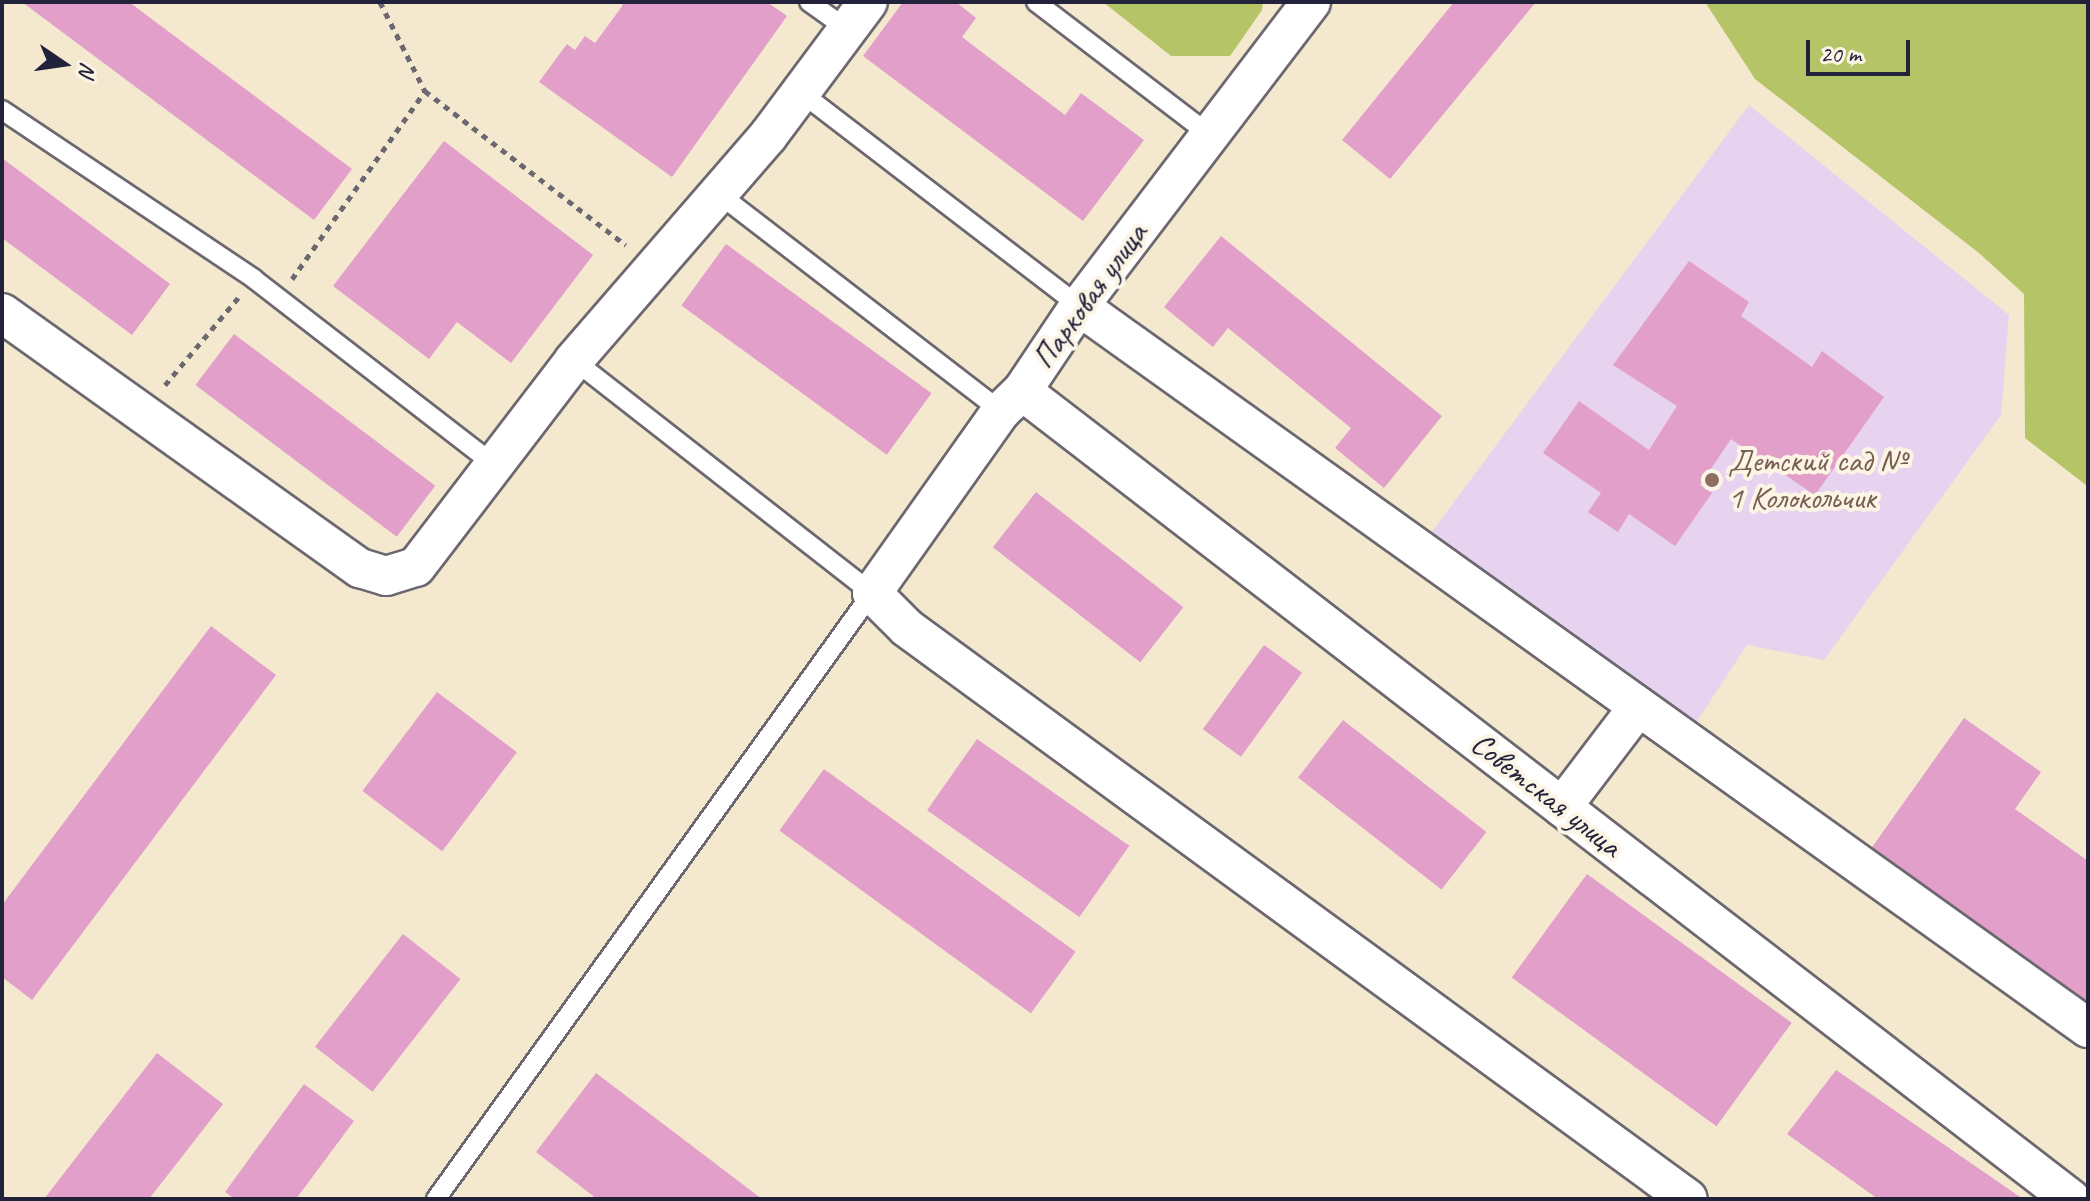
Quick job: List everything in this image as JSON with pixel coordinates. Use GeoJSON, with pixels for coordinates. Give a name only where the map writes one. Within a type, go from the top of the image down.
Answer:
{"type":"FeatureCollection","features":[{"type":"Feature","properties":{"kind":"street","name":"Парковая улица"},"geometry":{"type":"LineString","coordinates":[[872,593],[1079,306],[1311,2]]}},
{"type":"Feature","properties":{"kind":"street"},"geometry":{"type":"LineString","coordinates":[[2,313],[360,568],[386,576],[416,567],[574,360],[719,194],[858,16]]}},
{"type":"Feature","properties":{"kind":"street"},"geometry":{"type":"LineString","coordinates":[[1079,306],[2088,1028]]}},
{"type":"Feature","properties":{"kind":"street","name":"Советская улица"},"geometry":{"type":"LineString","coordinates":[[1012,401],[1562,807],[2071,1199]]}},
{"type":"Feature","properties":{"kind":"street"},"geometry":{"type":"LineString","coordinates":[[872,593],[907,628],[1688,1199]]}},
{"type":"Feature","properties":{"kind":"street"},"geometry":{"type":"LineString","coordinates":[[1562,807],[1638,707]]}},
{"type":"Feature","properties":{"kind":"lane"},"geometry":{"type":"LineString","coordinates":[[809,2],[858,16]]}},
{"type":"Feature","properties":{"kind":"lane"},"geometry":{"type":"LineString","coordinates":[[1036,2],[1210,135]]}},
{"type":"Feature","properties":{"kind":"lane"},"geometry":{"type":"LineString","coordinates":[[799,91],[1079,306]]}},
{"type":"Feature","properties":{"kind":"lane"},"geometry":{"type":"LineString","coordinates":[[2,110],[254,279],[277,300],[495,465]]}},
{"type":"Feature","properties":{"kind":"lane"},"geometry":{"type":"LineString","coordinates":[[719,194],[1012,401]]}},
{"type":"Feature","properties":{"kind":"lane"},"geometry":{"type":"LineString","coordinates":[[436,1199],[872,593],[574,360]]}},
{"type":"Feature","properties":{"kind":"path"},"geometry":{"type":"LineString","coordinates":[[380,2],[425,91],[655,268]]}},
{"type":"Feature","properties":{"kind":"path"},"geometry":{"type":"LineString","coordinates":[[277,300],[425,91]]}},
{"type":"Feature","properties":{"kind":"path"},"geometry":{"type":"LineString","coordinates":[[142,413],[254,279]]}},
{"type":"Feature","properties":{"kind":"shaded area","name":"Детский сад № 1 Колокольчик"},"geometry":{"type":"Polygon","coordinates":[[[1749,105],[2009,315],[2001,415],[1824,660],[1747,645],[1684,741],[1422,545],[1749,105]]]}},
{"type":"Feature","properties":{"kind":"green space"},"geometry":{"type":"Polygon","coordinates":[[[1103,2],[1263,2],[1262,10],[1230,56],[1171,56],[1103,2]]]}},
{"type":"Feature","properties":{"kind":"green space"},"geometry":{"type":"Polygon","coordinates":[[[1705,2],[2088,2],[2086,485],[2025,438],[2024,294],[1979,253],[1755,79],[1705,2]]]}},
{"type":"Feature","properties":{"kind":"building"},"geometry":{"type":"Polygon","coordinates":[[[22,2],[129,2],[352,169],[314,220],[22,2]]]}},
{"type":"Feature","properties":{"kind":"building"},"geometry":{"type":"Polygon","coordinates":[[[618,2],[767,2],[787,16],[672,177],[539,82],[567,44],[575,50],[585,36],[595,43],[623,5],[618,2]]]}},
{"type":"Feature","properties":{"kind":"building"},"geometry":{"type":"Polygon","coordinates":[[[903,2],[956,2],[976,18],[962,37],[1065,115],[1081,93],[1144,140],[1083,221],[863,56],[903,2]]]}},
{"type":"Feature","properties":{"kind":"building"},"geometry":{"type":"Polygon","coordinates":[[[1454,2],[1536,2],[1390,179],[1342,140],[1454,2]]]}},
{"type":"Feature","properties":{"kind":"building"},"geometry":{"type":"Polygon","coordinates":[[[444,141],[593,255],[511,363],[457,322],[429,359],[333,286],[444,141]]]}},
{"type":"Feature","properties":{"kind":"building"},"geometry":{"type":"Polygon","coordinates":[[[2,158],[170,284],[132,335],[2,238],[2,158]]]}},
{"type":"Feature","properties":{"kind":"building"},"geometry":{"type":"Polygon","coordinates":[[[1221,236],[1442,416],[1384,488],[1335,448],[1351,428],[1228,328],[1213,347],[1164,307],[1221,236]]]}},
{"type":"Feature","properties":{"kind":"building"},"geometry":{"type":"Polygon","coordinates":[[[726,244],[931,393],[887,455],[681,305],[726,244]]]}},
{"type":"Feature","properties":{"kind":"building"},"geometry":{"type":"Polygon","coordinates":[[[1689,261],[1749,302],[1741,316],[1812,367],[1822,351],[1884,397],[1815,495],[1731,439],[1700,485],[1712,493],[1675,546],[1629,514],[1618,532],[1588,512],[1601,493],[1543,453],[1579,401],[1649,450],[1677,406],[1613,365],[1689,261]]]}},
{"type":"Feature","properties":{"kind":"building"},"geometry":{"type":"Polygon","coordinates":[[[234,334],[435,486],[397,537],[195,385],[234,334]]]}},
{"type":"Feature","properties":{"kind":"building"},"geometry":{"type":"Polygon","coordinates":[[[1036,492],[1183,607],[1140,662],[993,547],[1036,492]]]}},
{"type":"Feature","properties":{"kind":"building"},"geometry":{"type":"Polygon","coordinates":[[[211,626],[276,675],[32,1000],[2,977],[2,905],[211,626]]]}},
{"type":"Feature","properties":{"kind":"building"},"geometry":{"type":"Polygon","coordinates":[[[1264,645],[1302,673],[1241,757],[1203,729],[1264,645]]]}},
{"type":"Feature","properties":{"kind":"building"},"geometry":{"type":"Polygon","coordinates":[[[437,692],[517,752],[442,851],[362,791],[437,692]]]}},
{"type":"Feature","properties":{"kind":"building"},"geometry":{"type":"Polygon","coordinates":[[[1964,718],[2041,772],[2015,809],[2088,861],[2088,1004],[1870,850],[1964,718]]]}},
{"type":"Feature","properties":{"kind":"building"},"geometry":{"type":"Polygon","coordinates":[[[1343,720],[1486,832],[1441,890],[1298,778],[1343,720]]]}},
{"type":"Feature","properties":{"kind":"building"},"geometry":{"type":"Polygon","coordinates":[[[977,739],[1129,846],[1079,917],[927,810],[977,739]]]}},
{"type":"Feature","properties":{"kind":"building"},"geometry":{"type":"Polygon","coordinates":[[[824,769],[1076,952],[1031,1013],[779,830],[824,769]]]}},
{"type":"Feature","properties":{"kind":"building"},"geometry":{"type":"Polygon","coordinates":[[[1587,874],[1792,1023],[1716,1126],[1512,978],[1587,874]]]}},
{"type":"Feature","properties":{"kind":"building"},"geometry":{"type":"Polygon","coordinates":[[[403,934],[461,979],[372,1092],[315,1047],[403,934]]]}},
{"type":"Feature","properties":{"kind":"building"},"geometry":{"type":"Polygon","coordinates":[[[157,1053],[223,1104],[149,1199],[44,1199],[157,1053]]]}},
{"type":"Feature","properties":{"kind":"building"},"geometry":{"type":"Polygon","coordinates":[[[1836,1070],[2023,1199],[1878,1199],[1787,1134],[1836,1070]]]}},
{"type":"Feature","properties":{"kind":"building"},"geometry":{"type":"Polygon","coordinates":[[[596,1073],[762,1199],[597,1199],[536,1152],[596,1073]]]}},
{"type":"Feature","properties":{"kind":"building"},"geometry":{"type":"Polygon","coordinates":[[[304,1084],[354,1121],[296,1199],[235,1199],[225,1192],[304,1084]]]}},
{"type":"Feature","properties":{"kind":"place","name":"Детский сад № 1 Колокольчик"},"geometry":{"type":"Point","coordinates":[1712,480]}}]}
